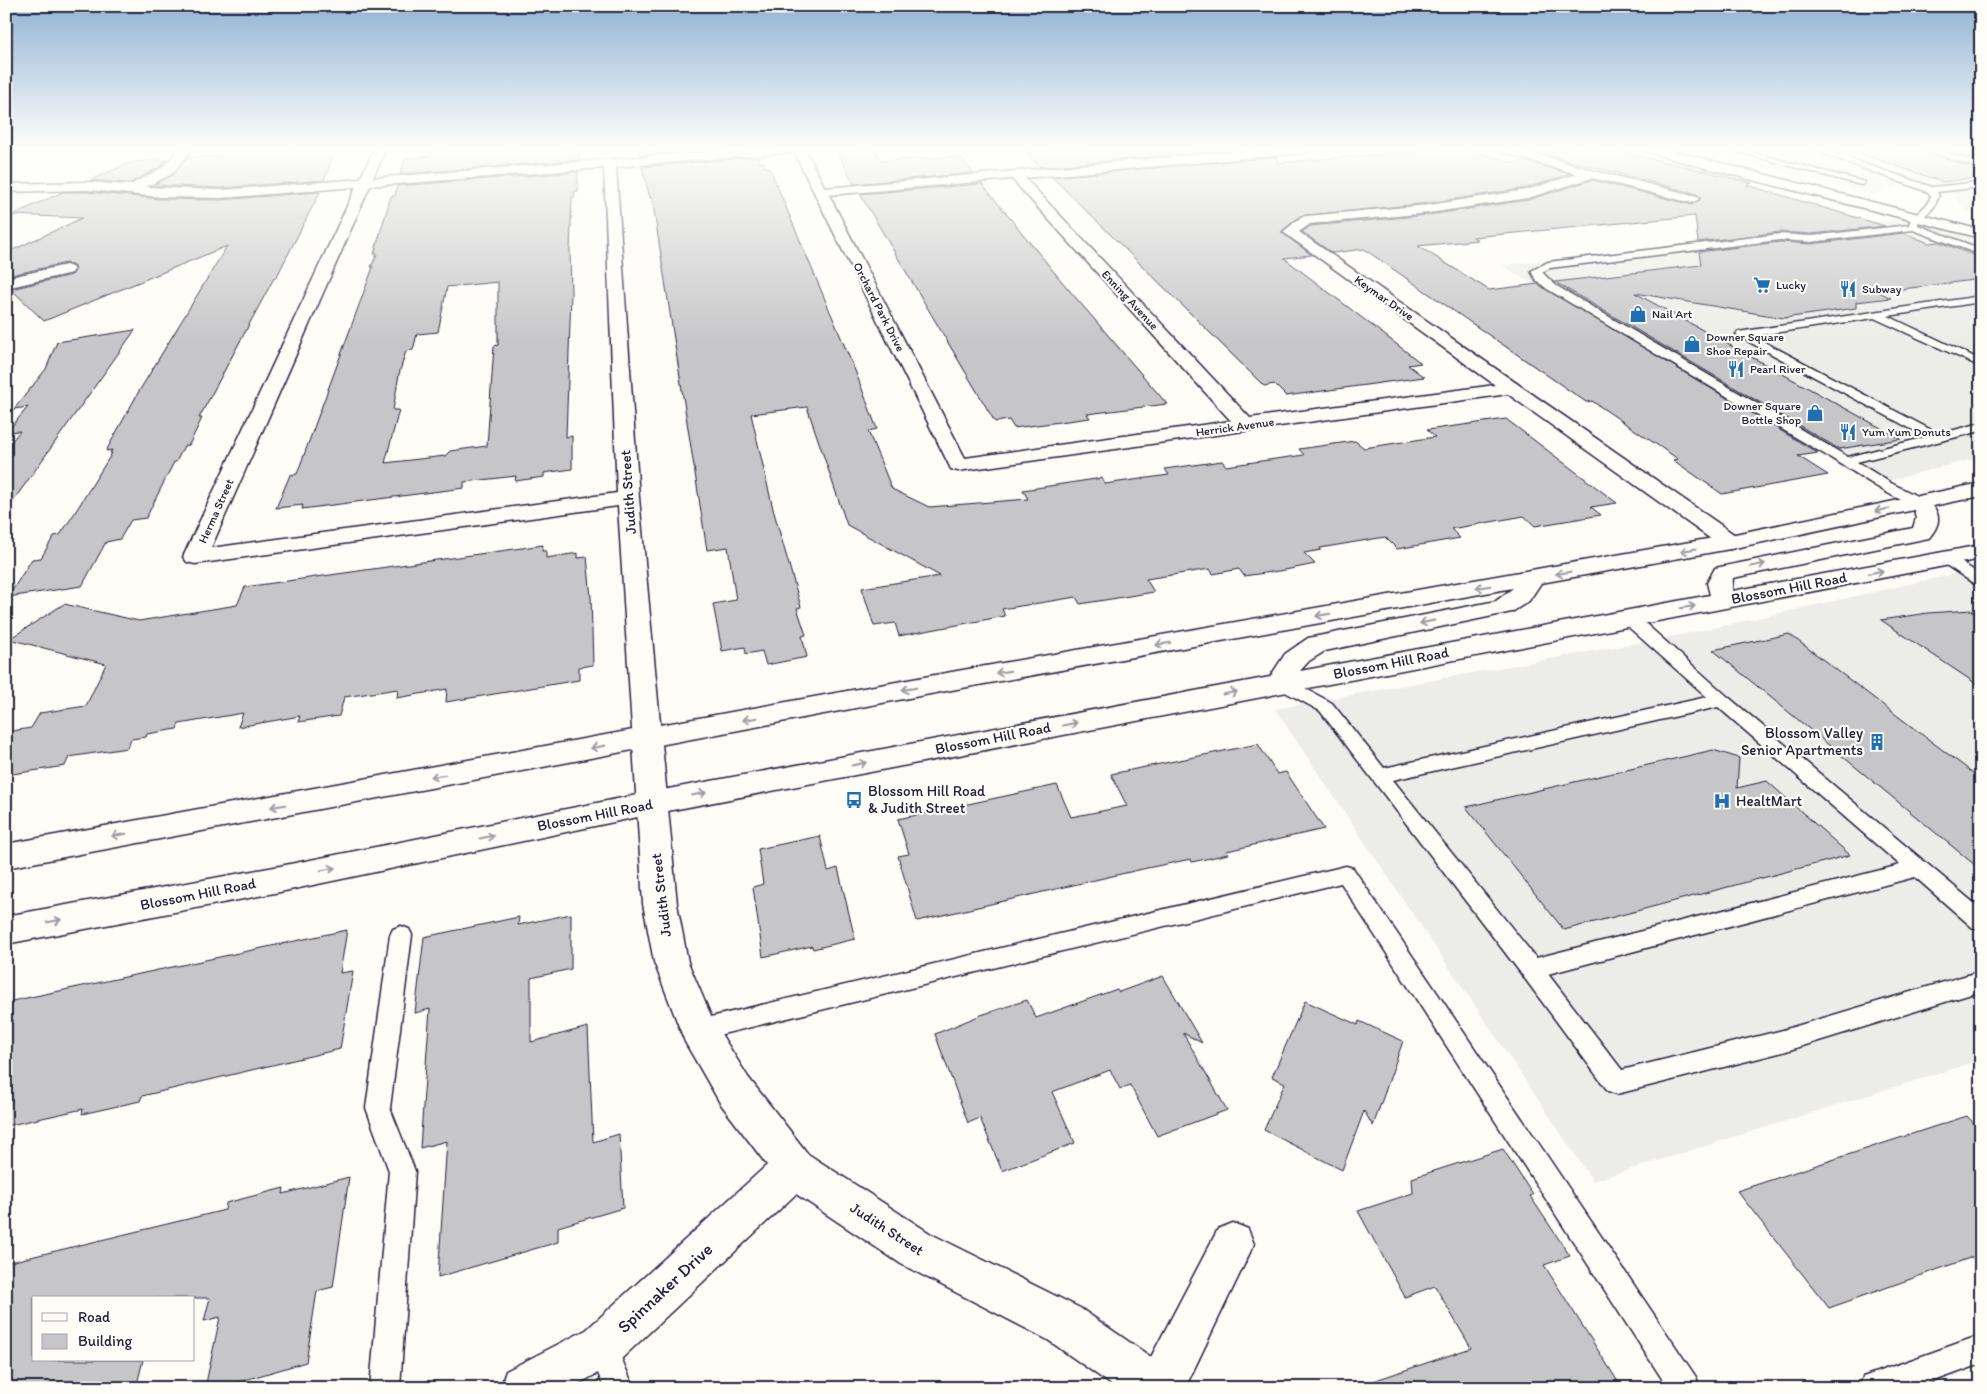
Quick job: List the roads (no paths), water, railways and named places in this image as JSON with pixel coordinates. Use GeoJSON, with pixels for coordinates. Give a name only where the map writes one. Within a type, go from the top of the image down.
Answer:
{"type":"FeatureCollection","features":[{"type":"Feature","properties":{"kind":"street","name":"Herma Street"},"geometry":{"type":"LineString","coordinates":[[350,214],[195,557],[628,498]]}},
{"type":"Feature","properties":{"kind":"street","name":"Judith Street"},"geometry":{"type":"LineString","coordinates":[[613,214],[628,498],[660,904],[671,962],[698,1030],[734,1090],[794,1168],[916,1249],[1064,1324],[1156,1388]]}},
{"type":"Feature","properties":{"kind":"street","name":"Orchard Park Drive"},"geometry":{"type":"LineString","coordinates":[[833,214],[958,465]]}},
{"type":"Feature","properties":{"kind":"street","name":"Enning Avenue"},"geometry":{"type":"LineString","coordinates":[[1051,214],[1245,425]]}},
{"type":"Feature","properties":{"kind":"street","name":"Keymar Drive"},"geometry":{"type":"LineString","coordinates":[[1372,214],[1306,220],[1290,232],[1730,542]]}},
{"type":"Feature","properties":{"kind":"street"},"geometry":{"type":"LineString","coordinates":[[1899,214],[1981,234]]}},
{"type":"Feature","properties":{"kind":"street"},"geometry":{"type":"LineString","coordinates":[[1901,214],[1918,219],[1981,224]]}},
{"type":"Feature","properties":{"kind":"street"},"geometry":{"type":"LineString","coordinates":[[6,283],[66,270]]}},
{"type":"Feature","properties":{"kind":"street","name":"Herrick Avenue"},"geometry":{"type":"LineString","coordinates":[[958,465],[1512,388]]}},
{"type":"Feature","properties":{"kind":"street"},"geometry":{"type":"LineString","coordinates":[[6,856],[957,680],[1730,542],[1981,489]]}},
{"type":"Feature","properties":{"kind":"street"},"geometry":{"type":"LineString","coordinates":[[1724,600],[1718,590],[1719,581],[1724,573],[1921,533],[1927,526],[1928,519],[1927,511],[1920,502]]}},
{"type":"Feature","properties":{"kind":"street","name":"Blossom Hill Road"},"geometry":{"type":"LineString","coordinates":[[6,930],[280,878],[652,803],[1981,552]]}},
{"type":"Feature","properties":{"kind":"street"},"geometry":{"type":"LineString","coordinates":[[1282,683],[1284,672],[1292,662],[1302,652],[1317,644],[1503,607],[1522,594],[1531,578]]}},
{"type":"Feature","properties":{"kind":"street","name":"Spinnaker Drive"},"geometry":{"type":"LineString","coordinates":[[522,1388],[602,1346],[794,1168]]}},
{"type":"Feature","properties":{"kind":"street"},"geometry":{"type":"LineString","coordinates":[[1160,1388],[1233,1244]]}},
{"type":"Feature","properties":{"kind":"lane"},"geometry":{"type":"LineString","coordinates":[[1920,502],[1886,486],[1551,287],[1540,278],[1536,271],[1548,265],[1732,242],[1780,237],[1811,239],[1918,219],[1923,214]]}},
{"type":"Feature","properties":{"kind":"lane"},"geometry":{"type":"LineString","coordinates":[[1918,219],[1926,239],[1934,242]]}},
{"type":"Feature","properties":{"kind":"lane"},"geometry":{"type":"LineString","coordinates":[[1918,219],[1981,252]]}},
{"type":"Feature","properties":{"kind":"lane"},"geometry":{"type":"LineString","coordinates":[[1952,249],[1981,260]]}},
{"type":"Feature","properties":{"kind":"lane"},"geometry":{"type":"LineString","coordinates":[[1935,437],[1742,334],[1981,299]]}},
{"type":"Feature","properties":{"kind":"lane"},"geometry":{"type":"LineString","coordinates":[[1875,314],[1981,364]]}},
{"type":"Feature","properties":{"kind":"lane"},"geometry":{"type":"LineString","coordinates":[[1846,462],[1935,437],[1981,427]]}},
{"type":"Feature","properties":{"kind":"lane"},"geometry":{"type":"LineString","coordinates":[[1945,558],[1981,582]]}},
{"type":"Feature","properties":{"kind":"lane"},"geometry":{"type":"LineString","coordinates":[[1630,618],[1721,700],[1981,922]]}},
{"type":"Feature","properties":{"kind":"lane"},"geometry":{"type":"LineString","coordinates":[[1282,683],[1326,707],[1617,1083],[1783,1041],[1981,981]]}},
{"type":"Feature","properties":{"kind":"lane"},"geometry":{"type":"LineString","coordinates":[[1379,776],[1721,700]]}},
{"type":"Feature","properties":{"kind":"lane"},"geometry":{"type":"LineString","coordinates":[[1530,969],[1918,868]]}},
{"type":"Feature","properties":{"kind":"lane"},"geometry":{"type":"LineString","coordinates":[[698,1030],[1346,874],[1685,1388]]}},
{"type":"Feature","properties":{"kind":"lane"},"geometry":{"type":"LineString","coordinates":[[385,1388],[402,1171],[378,1108],[402,935]]}},
{"type":"Feature","properties":{"kind":"lane"},"geometry":{"type":"LineString","coordinates":[[602,1346],[619,1388]]}},
{"type":"Feature","properties":{"kind":"lane"},"geometry":{"type":"LineString","coordinates":[[1874,1388],[1981,1349]]}},
{"type":"Feature","properties":{"kind":"place","name":"Lucky"},"geometry":{"type":"Point","coordinates":[1762,285]}},
{"type":"Feature","properties":{"kind":"place","name":"Subway"},"geometry":{"type":"Point","coordinates":[1848,289]}},
{"type":"Feature","properties":{"kind":"place","name":"Nail Art"},"geometry":{"type":"Point","coordinates":[1638,314]}},
{"type":"Feature","properties":{"kind":"place","name":"Downer Square Shoe Repair"},"geometry":{"type":"Point","coordinates":[1692,344]}},
{"type":"Feature","properties":{"kind":"place","name":"Pearl River"},"geometry":{"type":"Point","coordinates":[1736,369]}},
{"type":"Feature","properties":{"kind":"place","name":"Downer Square Bottle Shop"},"geometry":{"type":"Point","coordinates":[1815,413]}},
{"type":"Feature","properties":{"kind":"place","name":"Yum Yum Donuts"},"geometry":{"type":"Point","coordinates":[1848,432]}},
{"type":"Feature","properties":{"kind":"place","name":"Blossom Valley Senior Apartments"},"geometry":{"type":"Point","coordinates":[1877,742]}},
{"type":"Feature","properties":{"kind":"place","name":"Blossom Hill Road & Judith Street"},"geometry":{"type":"Point","coordinates":[854,800]}},
{"type":"Feature","properties":{"kind":"place","name":"HealtMart"},"geometry":{"type":"Point","coordinates":[1722,801]}}]}
